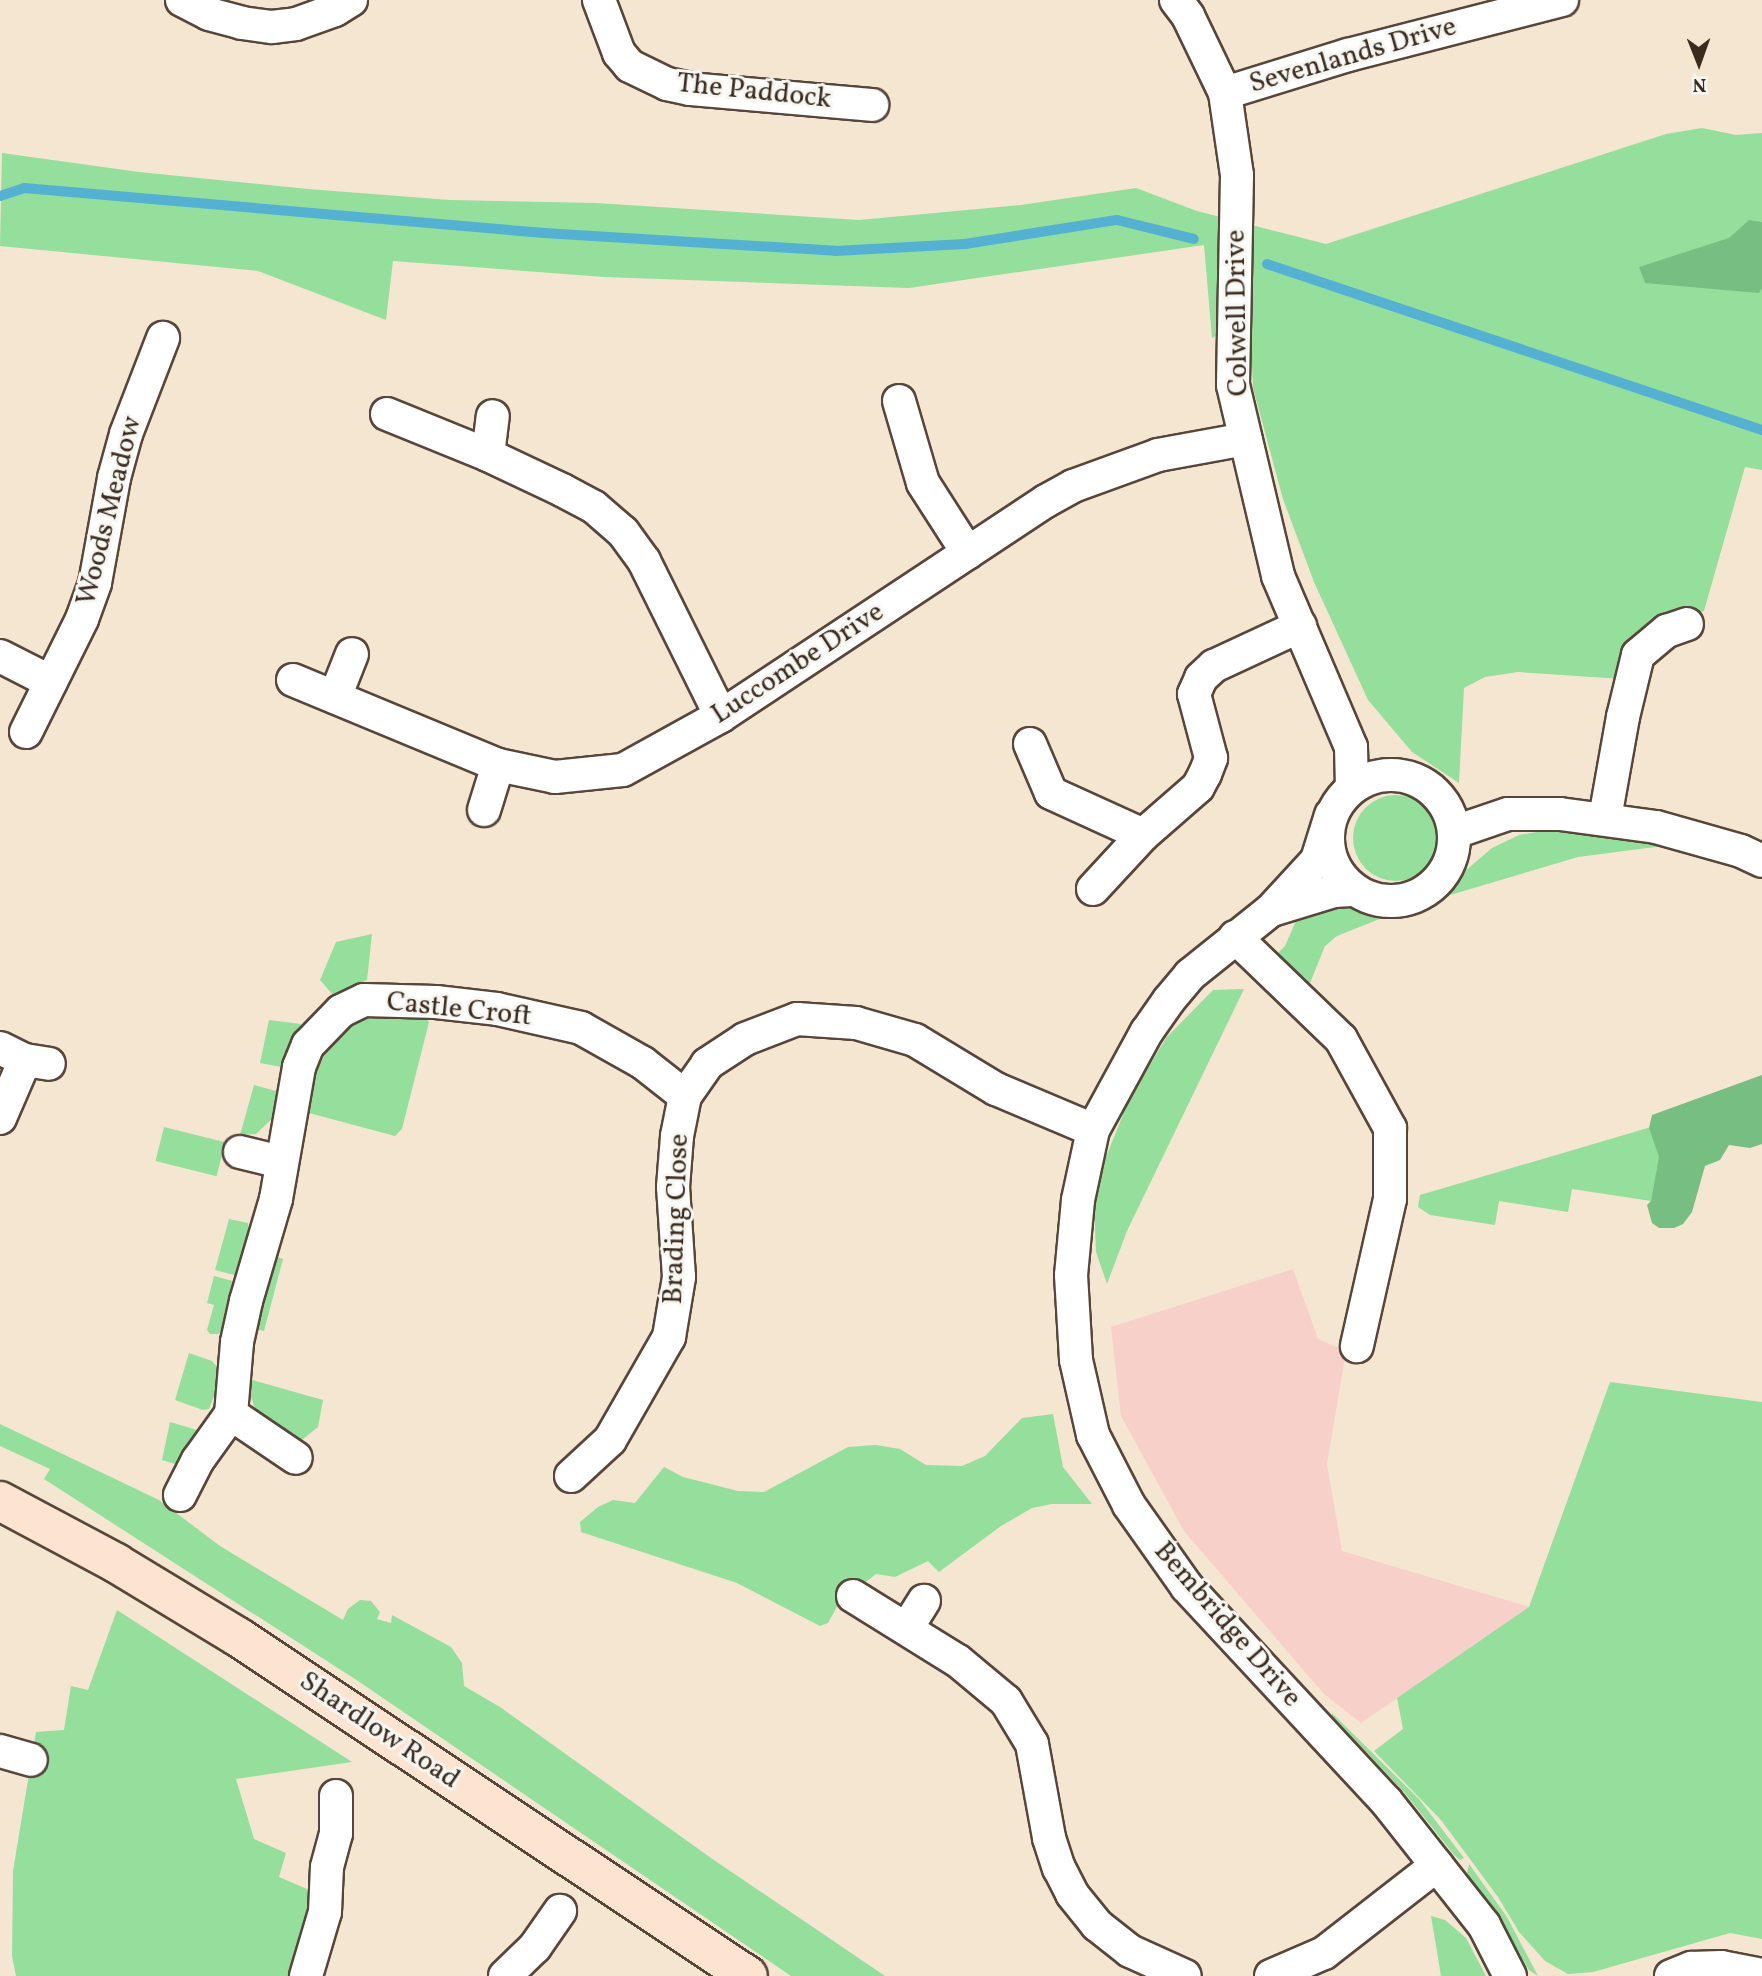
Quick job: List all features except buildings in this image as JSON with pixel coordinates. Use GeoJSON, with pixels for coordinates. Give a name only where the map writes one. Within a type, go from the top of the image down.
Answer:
{"type":"FeatureCollection","features":[{"type":"Feature","properties":{"kind":"street"},"geometry":{"type":"LineString","coordinates":[[182,0],[209,14],[242,23],[272,27],[296,24],[335,10],[351,0]]}},
{"type":"Feature","properties":{"kind":"street","name":"The Paddock"},"geometry":{"type":"LineString","coordinates":[[599,0],[618,53],[630,66],[667,84],[690,89],[872,105]]}},
{"type":"Feature","properties":{"kind":"street","name":"Colwell Drive"},"geometry":{"type":"LineString","coordinates":[[1176,0],[1188,16],[1225,93],[1237,175],[1233,385],[1278,576],[1351,747],[1352,788]]}},
{"type":"Feature","properties":{"kind":"street","name":"Sevenlands Drive"},"geometry":{"type":"LineString","coordinates":[[1225,93],[1506,7],[1562,0]]}},
{"type":"Feature","properties":{"kind":"street","name":"Woods Meadow"},"geometry":{"type":"LineString","coordinates":[[26,733],[82,619],[95,583],[126,435],[163,338]]}},
{"type":"Feature","properties":{"kind":"street"},"geometry":{"type":"LineString","coordinates":[[899,401],[923,483],[968,553]]}},
{"type":"Feature","properties":{"kind":"street"},"geometry":{"type":"LineString","coordinates":[[387,414],[488,455],[594,507],[623,531],[644,561],[721,716]]}},
{"type":"Feature","properties":{"kind":"street"},"geometry":{"type":"LineString","coordinates":[[488,455],[493,416]]}},
{"type":"Feature","properties":{"kind":"street","name":"Luccombe Drive"},"geometry":{"type":"LineString","coordinates":[[293,680],[498,765],[555,777],[623,770],[721,716],[1073,486],[1158,454],[1246,439]]}},
{"type":"Feature","properties":{"kind":"street"},"geometry":{"type":"LineString","coordinates":[[1605,818],[1623,717],[1638,655],[1667,631],[1688,624]]}},
{"type":"Feature","properties":{"kind":"street"},"geometry":{"type":"LineString","coordinates":[[1093,889],[1143,835],[1198,787],[1205,774],[1211,758],[1194,694],[1202,678],[1214,666],[1300,626]]}},
{"type":"Feature","properties":{"kind":"street"},"geometry":{"type":"LineString","coordinates":[[335,697],[352,654]]}},
{"type":"Feature","properties":{"kind":"street"},"geometry":{"type":"LineString","coordinates":[[0,656],[51,682]]}},
{"type":"Feature","properties":{"kind":"street"},"geometry":{"type":"LineString","coordinates":[[1030,744],[1051,793],[1143,835]]}},
{"type":"Feature","properties":{"kind":"street","name":"Colwell Drive"},"geometry":{"type":"LineString","coordinates":[[1351,747],[1383,775]]}},
{"type":"Feature","properties":{"kind":"street"},"geometry":{"type":"LineString","coordinates":[[484,810],[498,765]]}},
{"type":"Feature","properties":{"kind":"street"},"geometry":{"type":"LineString","coordinates":[[1383,775],[1406,776],[1423,783],[1448,807],[1455,832],[1449,866],[1436,884],[1419,896],[1384,902],[1351,890],[1335,869],[1327,842],[1331,816],[1352,788],[1383,775]]}},
{"type":"Feature","properties":{"kind":"street"},"geometry":{"type":"LineString","coordinates":[[1455,832],[1508,814],[1560,814],[1605,818],[1656,827],[1741,851],[1762,860]]}},
{"type":"Feature","properties":{"kind":"street","name":"Bembridge Drive"},"geometry":{"type":"LineString","coordinates":[[1331,816],[1317,860],[1271,910],[1190,975],[1169,1000],[1147,1031],[1093,1130],[1078,1200],[1071,1275],[1076,1360],[1093,1435],[1129,1505],[1187,1587],[1386,1801],[1484,1925],[1510,1976]]}},
{"type":"Feature","properties":{"kind":"street","name":"Bembridge Drive"},"geometry":{"type":"LineString","coordinates":[[1271,910],[1334,891],[1351,890]]}},
{"type":"Feature","properties":{"kind":"street"},"geometry":{"type":"LineString","coordinates":[[1235,937],[1340,1039],[1391,1128],[1390,1199],[1357,1346]]}},
{"type":"Feature","properties":{"kind":"street","name":"Castle Croft"},"geometry":{"type":"LineString","coordinates":[[231,1414],[237,1342],[246,1301],[276,1199],[299,1067],[308,1045],[341,1011],[364,1000],[436,1002],[496,1009],[581,1028],[643,1063],[685,1096]]}},
{"type":"Feature","properties":{"kind":"street","name":"Brading Close"},"geometry":{"type":"LineString","coordinates":[[571,1476],[610,1440],[668,1337],[679,1277],[673,1187],[677,1136],[685,1096],[707,1064],[745,1039],[797,1019],[856,1023],[915,1040],[996,1089],[1093,1130]]}},
{"type":"Feature","properties":{"kind":"street"},"geometry":{"type":"LineString","coordinates":[[0,1118],[24,1058]]}},
{"type":"Feature","properties":{"kind":"street"},"geometry":{"type":"LineString","coordinates":[[240,1152],[281,1162]]}},
{"type":"Feature","properties":{"kind":"street"},"geometry":{"type":"LineString","coordinates":[[180,1495],[198,1461],[231,1414],[296,1458]]}},
{"type":"Feature","properties":{"kind":"street","name":"Shardlow Road"},"geometry":{"type":"LineString","coordinates":[[0,1501],[116,1563],[238,1637],[748,1976]]}},
{"type":"Feature","properties":{"kind":"street"},"geometry":{"type":"LineString","coordinates":[[853,1596],[907,1628],[986,1681],[1006,1701],[1022,1724],[1035,1752],[1054,1854],[1066,1883],[1087,1914],[1130,1951],[1185,1976]]}},
{"type":"Feature","properties":{"kind":"street"},"geometry":{"type":"LineString","coordinates":[[907,1628],[924,1601]]}},
{"type":"Feature","properties":{"kind":"street"},"geometry":{"type":"LineString","coordinates":[[0,1752],[31,1760]]}},
{"type":"Feature","properties":{"kind":"street"},"geometry":{"type":"LineString","coordinates":[[306,1976],[325,1912],[327,1867],[336,1834],[336,1796]]}},
{"type":"Feature","properties":{"kind":"street"},"geometry":{"type":"LineString","coordinates":[[1271,1976],[1291,1970],[1324,1953],[1437,1865]]}},
{"type":"Feature","properties":{"kind":"street"},"geometry":{"type":"LineString","coordinates":[[505,1976],[535,1947],[560,1912]]}},
{"type":"Feature","properties":{"kind":"street"},"geometry":{"type":"LineString","coordinates":[[1671,1976],[1691,1968],[1721,1967],[1762,1975]]}},
{"type":"Feature","properties":{"kind":"shaded area"},"geometry":{"type":"Polygon","coordinates":[[[1293,1269],[1318,1339],[1346,1351],[1327,1464],[1342,1551],[1529,1607],[1361,1723],[1324,1694],[1184,1531],[1121,1416],[1111,1327],[1293,1269]]]}},
{"type":"Feature","properties":{"kind":"green space"},"geometry":{"type":"Polygon","coordinates":[[[1702,128],[1736,135],[1762,133],[1762,470],[1745,467],[1704,611],[1682,617],[1622,679],[1518,672],[1485,677],[1464,688],[1459,783],[1412,752],[1368,700],[1314,582],[1283,499],[1253,388],[1250,319],[1212,338],[1204,245],[909,288],[604,277],[393,261],[386,320],[258,271],[0,246],[2,153],[139,172],[308,189],[450,200],[596,203],[859,220],[1021,205],[1136,188],[1197,211],[1326,244],[1666,134],[1702,128]]]}},
{"type":"Feature","properties":{"kind":"green space"},"geometry":{"type":"Polygon","coordinates":[[[1749,220],[1762,222],[1762,288],[1759,293],[1645,283],[1639,267],[1729,238],[1749,220]]]}},
{"type":"Feature","properties":{"kind":"green space"},"geometry":{"type":"Polygon","coordinates":[[[1388,795],[1404,795],[1427,807],[1436,821],[1439,838],[1436,855],[1427,869],[1404,881],[1388,881],[1372,874],[1360,862],[1353,846],[1353,830],[1360,814],[1372,802],[1388,795]]]}},
{"type":"Feature","properties":{"kind":"green space"},"geometry":{"type":"Polygon","coordinates":[[[1559,828],[1678,844],[1578,857],[1430,901],[1492,848],[1519,835],[1559,828]]]}},
{"type":"Feature","properties":{"kind":"green space"},"geometry":{"type":"Polygon","coordinates":[[[1352,903],[1402,910],[1337,936],[1325,946],[1304,998],[1269,962],[1285,946],[1296,921],[1312,910],[1352,903]]]}},
{"type":"Feature","properties":{"kind":"green space"},"geometry":{"type":"Polygon","coordinates":[[[372,934],[367,980],[333,995],[320,980],[336,942],[372,934]]]}},
{"type":"Feature","properties":{"kind":"green space"},"geometry":{"type":"Polygon","coordinates":[[[1244,989],[1127,1231],[1107,1284],[1096,1252],[1094,1200],[1104,1162],[1129,1100],[1166,1038],[1213,990],[1244,989]]]}},
{"type":"Feature","properties":{"kind":"green space"},"geometry":{"type":"Polygon","coordinates":[[[383,1012],[426,1019],[429,1022],[402,1129],[395,1136],[309,1113],[317,1069],[334,1039],[363,1019],[383,1012]]]}},
{"type":"Feature","properties":{"kind":"green space"},"geometry":{"type":"Polygon","coordinates":[[[269,1020],[301,1024],[281,1067],[260,1063],[269,1020]]]}},
{"type":"Feature","properties":{"kind":"green space"},"geometry":{"type":"Polygon","coordinates":[[[1762,1075],[1762,1144],[1750,1148],[1729,1145],[1720,1160],[1705,1166],[1692,1212],[1683,1224],[1674,1228],[1659,1228],[1652,1223],[1647,1205],[1651,1201],[1659,1157],[1649,1128],[1652,1115],[1762,1075]]]}},
{"type":"Feature","properties":{"kind":"green space"},"geometry":{"type":"Polygon","coordinates":[[[254,1085],[276,1091],[279,1101],[276,1115],[256,1134],[240,1135],[254,1085]]]}},
{"type":"Feature","properties":{"kind":"green space"},"geometry":{"type":"Polygon","coordinates":[[[164,1127],[225,1142],[217,1176],[156,1161],[164,1127]]]}},
{"type":"Feature","properties":{"kind":"green space"},"geometry":{"type":"Polygon","coordinates":[[[1651,1127],[1663,1156],[1651,1201],[1572,1189],[1568,1212],[1499,1201],[1495,1225],[1430,1215],[1418,1207],[1420,1195],[1651,1127]]]}},
{"type":"Feature","properties":{"kind":"green space"},"geometry":{"type":"Polygon","coordinates":[[[229,1219],[248,1223],[250,1245],[242,1277],[215,1270],[229,1219]]]}},
{"type":"Feature","properties":{"kind":"green space"},"geometry":{"type":"Polygon","coordinates":[[[274,1256],[283,1259],[264,1331],[251,1328],[274,1256]]]}},
{"type":"Feature","properties":{"kind":"green space"},"geometry":{"type":"Polygon","coordinates":[[[214,1276],[240,1283],[225,1329],[218,1334],[210,1334],[207,1330],[214,1305],[207,1303],[214,1276]]]}},
{"type":"Feature","properties":{"kind":"green space"},"geometry":{"type":"Polygon","coordinates":[[[189,1353],[212,1361],[219,1369],[220,1381],[209,1409],[203,1410],[175,1400],[189,1353]]]}},
{"type":"Feature","properties":{"kind":"green space"},"geometry":{"type":"Polygon","coordinates":[[[245,1378],[323,1400],[318,1427],[297,1444],[255,1409],[245,1378]]]}},
{"type":"Feature","properties":{"kind":"green space"},"geometry":{"type":"Polygon","coordinates":[[[1610,1382],[1762,1402],[1762,1939],[1730,1933],[1593,1972],[1568,1974],[1545,1961],[1519,1932],[1498,1897],[1441,1820],[1374,1751],[1403,1729],[1397,1698],[1529,1607],[1610,1382]]]}},
{"type":"Feature","properties":{"kind":"green space"},"geometry":{"type":"Polygon","coordinates":[[[1053,1414],[1063,1467],[1092,1504],[1052,1504],[1032,1508],[1001,1526],[939,1572],[928,1561],[895,1577],[876,1574],[839,1603],[828,1623],[820,1626],[737,1583],[581,1532],[580,1522],[598,1507],[613,1500],[635,1503],[664,1467],[683,1477],[738,1491],[764,1492],[848,1447],[876,1445],[900,1449],[926,1465],[962,1466],[985,1456],[1022,1418],[1053,1414]]]}},
{"type":"Feature","properties":{"kind":"green space"},"geometry":{"type":"Polygon","coordinates":[[[170,1422],[197,1430],[175,1464],[162,1460],[170,1422]]]}},
{"type":"Feature","properties":{"kind":"green space"},"geometry":{"type":"Polygon","coordinates":[[[0,1424],[159,1500],[220,1546],[343,1620],[348,1609],[360,1600],[371,1601],[380,1612],[377,1619],[391,1623],[392,1615],[451,1647],[462,1663],[464,1686],[500,1707],[711,1858],[885,1976],[791,1976],[358,1681],[44,1479],[50,1469],[0,1446],[0,1424]]]}},
{"type":"Feature","properties":{"kind":"green space"},"geometry":{"type":"Polygon","coordinates":[[[117,1610],[352,1762],[236,1779],[254,1839],[286,1853],[279,1877],[307,1889],[311,1903],[309,1943],[296,1976],[16,1976],[12,1956],[13,1871],[36,1732],[64,1730],[71,1686],[88,1690],[117,1610]]]}},
{"type":"Feature","properties":{"kind":"green space"},"geometry":{"type":"Polygon","coordinates":[[[1332,1713],[1419,1799],[1464,1858],[1460,1860],[1455,1856],[1404,1792],[1332,1713]]]}},
{"type":"Feature","properties":{"kind":"green space"},"geometry":{"type":"Polygon","coordinates":[[[1469,1864],[1507,1917],[1538,1976],[1529,1970],[1497,1916],[1467,1874],[1469,1864]]]}},
{"type":"Feature","properties":{"kind":"green space"},"geometry":{"type":"Polygon","coordinates":[[[1431,1916],[1445,1920],[1466,1938],[1486,1976],[1441,1976],[1431,1916]]]}},
{"type":"Feature","properties":{"kind":"waterway"},"geometry":{"type":"LineString","coordinates":[[0,196],[24,188],[544,233],[835,251],[965,244],[1117,220],[1194,239]]}},
{"type":"Feature","properties":{"kind":"waterway"},"geometry":{"type":"LineString","coordinates":[[1267,264],[1762,430]]}}]}
